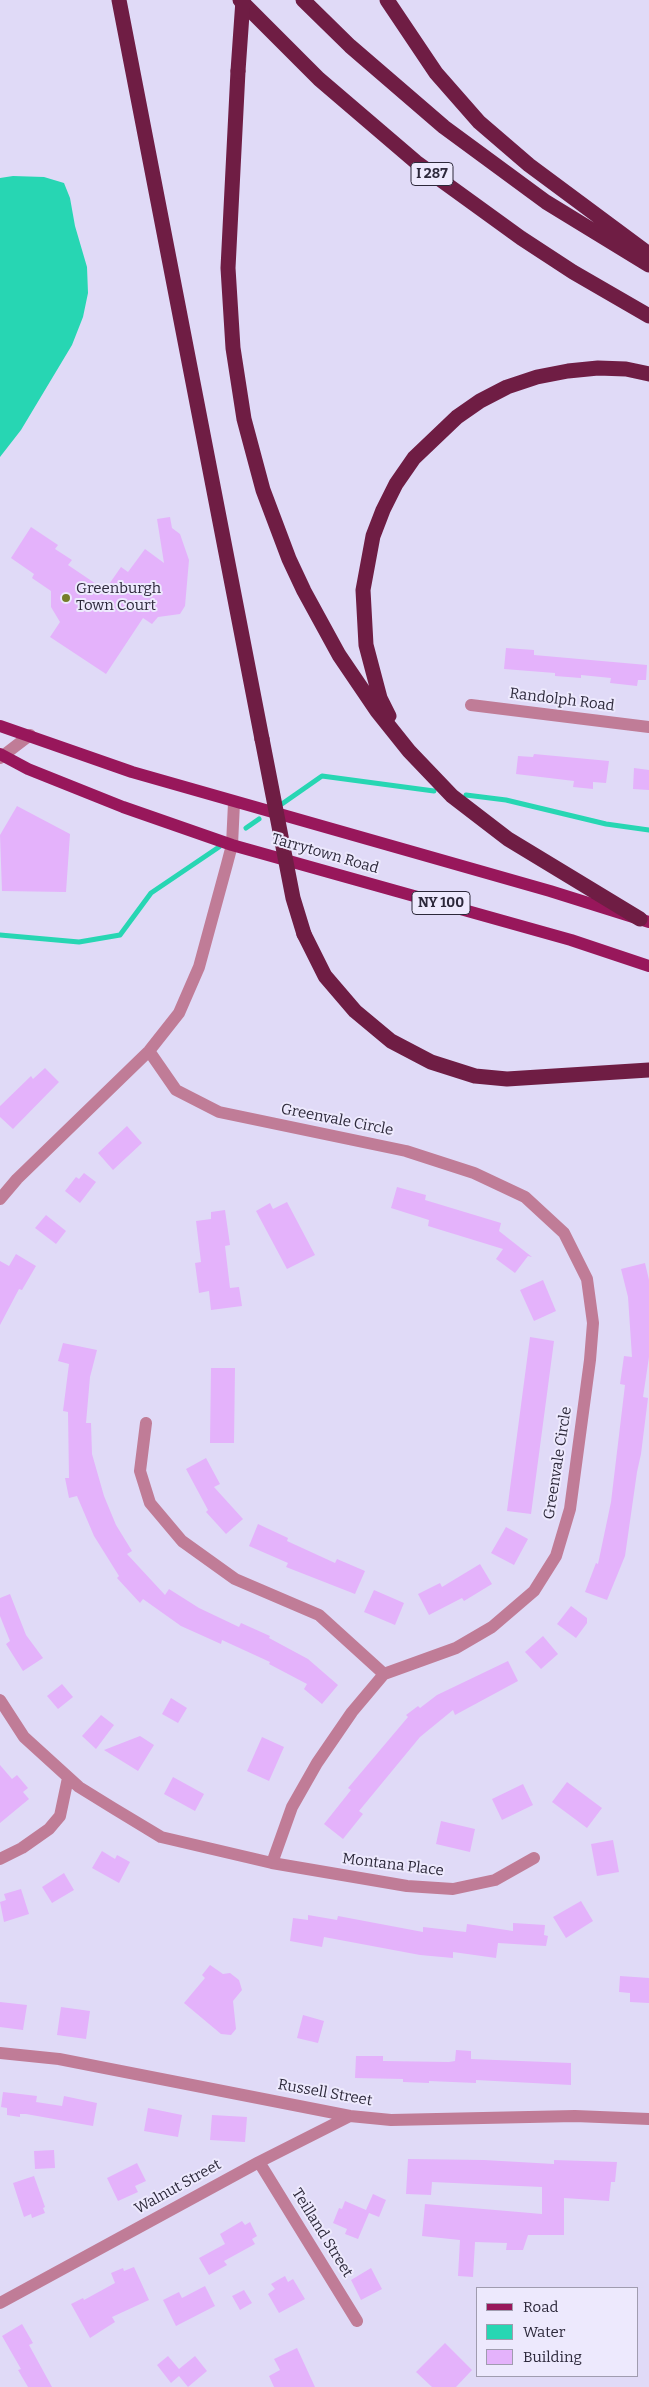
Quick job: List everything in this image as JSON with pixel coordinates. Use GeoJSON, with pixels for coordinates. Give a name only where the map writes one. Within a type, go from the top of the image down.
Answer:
{"type":"FeatureCollection","features":[{"type":"Feature","properties":{"kind":"highway"},"geometry":{"type":"LineString","coordinates":[[119,0],[293,898],[304,934],[325,976],[354,1011],[392,1041],[431,1062],[475,1076],[507,1079],[649,1070]]}},
{"type":"Feature","properties":{"kind":"highway"},"geometry":{"type":"LineString","coordinates":[[241,0],[229,228],[229,309],[238,385],[253,454],[263,490],[288,559],[320,622],[377,711],[435,779],[470,811],[508,839],[644,921]]}},
{"type":"Feature","properties":{"kind":"highway","name":"I 287"},"geometry":{"type":"LineString","coordinates":[[241,0],[326,85],[416,162],[521,238],[573,272],[649,316]]}},
{"type":"Feature","properties":{"kind":"highway"},"geometry":{"type":"LineString","coordinates":[[303,0],[350,46],[444,127],[546,202],[649,265]]}},
{"type":"Feature","properties":{"kind":"highway"},"geometry":{"type":"LineString","coordinates":[[387,0],[430,66],[479,122],[529,165],[649,254]]}},
{"type":"Feature","properties":{"kind":"highway"},"geometry":{"type":"LineString","coordinates":[[435,779],[391,721],[380,698],[366,645],[362,590],[367,562],[373,536],[396,484],[414,458],[456,417],[480,401],[508,387],[537,377],[598,368],[649,374]]}},
{"type":"Feature","properties":{"kind":"main road","name":"Tarrytown Road"},"geometry":{"type":"LineString","coordinates":[[0,726],[132,772],[277,815],[550,891],[644,921]]}},
{"type":"Feature","properties":{"kind":"main road","name":"Tarrytown Road"},"geometry":{"type":"LineString","coordinates":[[1,756],[28,769],[138,812],[232,844],[571,940],[649,966]]}},
{"type":"Feature","properties":{"kind":"street","name":"Randolph Road"},"geometry":{"type":"LineString","coordinates":[[471,705],[649,727]]}},
{"type":"Feature","properties":{"kind":"street"},"geometry":{"type":"LineString","coordinates":[[1,756],[30,735]]}},
{"type":"Feature","properties":{"kind":"street"},"geometry":{"type":"LineString","coordinates":[[0,1199],[18,1179],[149,1051],[169,1028],[187,996],[199,967],[232,844],[234,802]]}},
{"type":"Feature","properties":{"kind":"street","name":"Greenvale Circle"},"geometry":{"type":"LineString","coordinates":[[149,1051],[176,1090],[219,1112],[406,1151],[474,1173],[525,1197],[564,1233],[587,1279],[593,1323],[590,1360],[570,1508],[556,1556],[534,1591],[492,1627],[456,1648],[384,1674]]}},
{"type":"Feature","properties":{"kind":"street"},"geometry":{"type":"LineString","coordinates":[[0,1700],[24,1737],[78,1787],[161,1836],[272,1863],[292,1807],[317,1763],[352,1712],[384,1674],[319,1615],[235,1579],[182,1541],[150,1502],[140,1471],[146,1423]]}},
{"type":"Feature","properties":{"kind":"street"},"geometry":{"type":"LineString","coordinates":[[0,1859],[22,1848],[49,1829],[60,1816],[68,1778]]}},
{"type":"Feature","properties":{"kind":"street","name":"Montana Place"},"geometry":{"type":"LineString","coordinates":[[272,1863],[407,1886],[453,1889],[495,1880],[534,1858]]}},
{"type":"Feature","properties":{"kind":"street","name":"Russell Street"},"geometry":{"type":"LineString","coordinates":[[0,2053],[59,2059],[350,2116],[391,2120],[565,2116],[649,2119]]}},
{"type":"Feature","properties":{"kind":"street","name":"Walnut Street"},"geometry":{"type":"LineString","coordinates":[[0,2303],[259,2162],[350,2116]]}},
{"type":"Feature","properties":{"kind":"street","name":"Teilland Street"},"geometry":{"type":"LineString","coordinates":[[259,2162],[357,2322]]}},
{"type":"Feature","properties":{"kind":"water"},"geometry":{"type":"Polygon","coordinates":[[[13,176],[44,177],[64,183],[70,198],[75,226],[87,267],[88,293],[83,317],[72,345],[21,430],[0,457],[0,178],[13,176]]]}},
{"type":"Feature","properties":{"kind":"building"},"geometry":{"type":"Polygon","coordinates":[[[170,517],[172,528],[180,534],[189,560],[185,606],[180,614],[158,617],[152,624],[143,618],[106,674],[50,637],[60,622],[51,607],[51,591],[32,578],[34,574],[11,558],[31,527],[58,545],[55,549],[72,560],[68,565],[105,590],[121,567],[128,572],[145,549],[164,563],[157,519],[170,517]]]}},
{"type":"Feature","properties":{"kind":"building"},"geometry":{"type":"Polygon","coordinates":[[[506,648],[534,650],[534,655],[647,665],[646,680],[638,680],[637,686],[610,683],[611,678],[581,675],[581,678],[555,676],[555,673],[504,669],[506,648]]]}},
{"type":"Feature","properties":{"kind":"building"},"geometry":{"type":"Polygon","coordinates":[[[534,754],[609,761],[606,783],[593,782],[593,789],[573,787],[574,781],[516,774],[518,756],[533,757],[534,754]]]}},
{"type":"Feature","properties":{"kind":"building"},"geometry":{"type":"Polygon","coordinates":[[[634,768],[649,770],[649,790],[633,789],[634,768]]]}},
{"type":"Feature","properties":{"kind":"building"},"geometry":{"type":"Polygon","coordinates":[[[17,806],[70,834],[66,892],[2,891],[0,835],[17,806]]]}},
{"type":"Feature","properties":{"kind":"building"},"geometry":{"type":"Polygon","coordinates":[[[45,1068],[59,1082],[13,1129],[0,1117],[0,1106],[31,1076],[33,1079],[45,1068]]]}},
{"type":"Feature","properties":{"kind":"building"},"geometry":{"type":"Polygon","coordinates":[[[127,1126],[142,1143],[113,1170],[98,1153],[127,1126]]]}},
{"type":"Feature","properties":{"kind":"building"},"geometry":{"type":"Polygon","coordinates":[[[84,1173],[96,1182],[80,1203],[65,1191],[76,1177],[79,1179],[84,1173]]]}},
{"type":"Feature","properties":{"kind":"building"},"geometry":{"type":"Polygon","coordinates":[[[397,1187],[426,1195],[425,1200],[501,1223],[499,1231],[532,1257],[528,1256],[515,1273],[496,1259],[503,1249],[428,1226],[429,1220],[391,1208],[397,1187]]]}},
{"type":"Feature","properties":{"kind":"building"},"geometry":{"type":"Polygon","coordinates":[[[287,1202],[315,1255],[287,1269],[256,1211],[270,1203],[273,1209],[287,1202]]]}},
{"type":"Feature","properties":{"kind":"building"},"geometry":{"type":"Polygon","coordinates":[[[225,1210],[230,1245],[225,1246],[230,1288],[239,1287],[242,1306],[211,1310],[209,1291],[199,1293],[195,1263],[201,1262],[196,1221],[211,1219],[211,1212],[225,1210]]]}},
{"type":"Feature","properties":{"kind":"building"},"geometry":{"type":"Polygon","coordinates":[[[46,1215],[66,1231],[56,1244],[35,1228],[46,1215]]]}},
{"type":"Feature","properties":{"kind":"building"},"geometry":{"type":"Polygon","coordinates":[[[16,1254],[36,1266],[22,1290],[19,1289],[0,1325],[0,1261],[9,1266],[16,1254]]]}},
{"type":"Feature","properties":{"kind":"building"},"geometry":{"type":"Polygon","coordinates":[[[645,1263],[649,1280],[649,1357],[643,1397],[648,1398],[625,1556],[607,1600],[585,1592],[596,1563],[598,1564],[611,1502],[625,1385],[620,1384],[624,1356],[632,1357],[628,1297],[621,1269],[645,1263]]]}},
{"type":"Feature","properties":{"kind":"building"},"geometry":{"type":"Polygon","coordinates":[[[543,1280],[556,1311],[534,1321],[520,1290],[543,1280]]]}},
{"type":"Feature","properties":{"kind":"building"},"geometry":{"type":"Polygon","coordinates":[[[530,1337],[554,1341],[531,1514],[507,1511],[530,1337]]]}},
{"type":"Feature","properties":{"kind":"building"},"geometry":{"type":"Polygon","coordinates":[[[63,1343],[97,1350],[90,1377],[86,1423],[91,1423],[92,1454],[104,1496],[116,1525],[132,1551],[127,1554],[165,1595],[169,1589],[199,1608],[239,1627],[241,1623],[270,1636],[269,1638],[308,1659],[338,1685],[322,1704],[304,1689],[307,1684],[269,1664],[270,1662],[222,1640],[221,1644],[181,1626],[143,1599],[140,1603],[117,1578],[119,1576],[94,1536],[77,1496],[69,1498],[65,1478],[69,1478],[68,1412],[63,1411],[69,1364],[58,1361],[63,1343]]]}},
{"type":"Feature","properties":{"kind":"building"},"geometry":{"type":"Polygon","coordinates":[[[211,1368],[235,1368],[234,1443],[210,1443],[211,1368]]]}},
{"type":"Feature","properties":{"kind":"building"},"geometry":{"type":"Polygon","coordinates":[[[206,1458],[220,1484],[214,1487],[243,1519],[226,1534],[206,1512],[208,1510],[186,1469],[206,1458]]]}},
{"type":"Feature","properties":{"kind":"building"},"geometry":{"type":"Polygon","coordinates":[[[258,1524],[288,1538],[287,1541],[335,1563],[337,1559],[365,1571],[355,1594],[286,1567],[288,1563],[249,1546],[258,1524]]]}},
{"type":"Feature","properties":{"kind":"building"},"geometry":{"type":"Polygon","coordinates":[[[506,1527],[528,1539],[514,1565],[491,1553],[506,1527]]]}},
{"type":"Feature","properties":{"kind":"building"},"geometry":{"type":"Polygon","coordinates":[[[480,1564],[492,1584],[464,1601],[462,1598],[429,1615],[418,1594],[440,1583],[442,1587],[480,1564]]]}},
{"type":"Feature","properties":{"kind":"building"},"geometry":{"type":"Polygon","coordinates":[[[374,1590],[404,1603],[395,1625],[364,1612],[374,1590]]]}},
{"type":"Feature","properties":{"kind":"building"},"geometry":{"type":"Polygon","coordinates":[[[10,1594],[26,1635],[43,1658],[23,1671],[6,1644],[10,1641],[0,1616],[0,1598],[10,1594]]]}},
{"type":"Feature","properties":{"kind":"building"},"geometry":{"type":"Polygon","coordinates":[[[571,1606],[587,1618],[587,1623],[576,1638],[557,1624],[571,1606]]]}},
{"type":"Feature","properties":{"kind":"building"},"geometry":{"type":"Polygon","coordinates":[[[543,1636],[558,1654],[541,1669],[525,1652],[543,1636]]]}},
{"type":"Feature","properties":{"kind":"building"},"geometry":{"type":"Polygon","coordinates":[[[508,1661],[518,1681],[455,1715],[453,1710],[420,1737],[359,1811],[363,1814],[343,1839],[324,1824],[351,1790],[348,1788],[408,1717],[406,1715],[418,1706],[420,1708],[437,1695],[508,1661]]]}},
{"type":"Feature","properties":{"kind":"building"},"geometry":{"type":"Polygon","coordinates":[[[62,1684],[73,1697],[58,1709],[47,1696],[62,1684]]]}},
{"type":"Feature","properties":{"kind":"building"},"geometry":{"type":"Polygon","coordinates":[[[171,1698],[187,1708],[178,1723],[162,1714],[171,1698]]]}},
{"type":"Feature","properties":{"kind":"building"},"geometry":{"type":"Polygon","coordinates":[[[101,1715],[114,1725],[96,1749],[82,1736],[101,1715]]]}},
{"type":"Feature","properties":{"kind":"building"},"geometry":{"type":"Polygon","coordinates":[[[140,1736],[154,1745],[138,1771],[104,1750],[140,1736]]]}},
{"type":"Feature","properties":{"kind":"building"},"geometry":{"type":"Polygon","coordinates":[[[262,1737],[284,1747],[269,1781],[247,1771],[262,1737]]]}},
{"type":"Feature","properties":{"kind":"building"},"geometry":{"type":"Polygon","coordinates":[[[0,1765],[12,1779],[17,1775],[28,1788],[23,1792],[29,1799],[0,1823],[0,1765]]]}},
{"type":"Feature","properties":{"kind":"building"},"geometry":{"type":"Polygon","coordinates":[[[173,1777],[204,1794],[195,1811],[164,1794],[173,1777]]]}},
{"type":"Feature","properties":{"kind":"building"},"geometry":{"type":"Polygon","coordinates":[[[567,1782],[602,1808],[587,1828],[552,1802],[567,1782]]]}},
{"type":"Feature","properties":{"kind":"building"},"geometry":{"type":"Polygon","coordinates":[[[523,1784],[533,1805],[502,1820],[492,1799],[523,1784]]]}},
{"type":"Feature","properties":{"kind":"building"},"geometry":{"type":"Polygon","coordinates":[[[441,1821],[475,1829],[470,1852],[436,1844],[441,1821]]]}},
{"type":"Feature","properties":{"kind":"building"},"geometry":{"type":"Polygon","coordinates":[[[613,1840],[619,1872],[597,1876],[591,1844],[613,1840]]]}},
{"type":"Feature","properties":{"kind":"building"},"geometry":{"type":"Polygon","coordinates":[[[102,1851],[115,1859],[117,1855],[130,1862],[119,1883],[92,1868],[102,1851]]]}},
{"type":"Feature","properties":{"kind":"building"},"geometry":{"type":"Polygon","coordinates":[[[64,1873],[74,1890],[52,1903],[42,1887],[64,1873]]]}},
{"type":"Feature","properties":{"kind":"building"},"geometry":{"type":"Polygon","coordinates":[[[21,1889],[29,1914],[4,1922],[0,1902],[6,1900],[4,1894],[21,1889]]]}},
{"type":"Feature","properties":{"kind":"building"},"geometry":{"type":"Polygon","coordinates":[[[581,1901],[593,1921],[566,1938],[553,1917],[581,1901]]]}},
{"type":"Feature","properties":{"kind":"building"},"geometry":{"type":"Polygon","coordinates":[[[308,1915],[337,1920],[338,1916],[423,1932],[423,1927],[466,1932],[467,1924],[513,1931],[513,1923],[545,1925],[544,1935],[548,1936],[546,1946],[498,1943],[496,1958],[453,1952],[453,1958],[420,1955],[324,1937],[322,1947],[290,1941],[293,1918],[308,1920],[308,1915]]]}},
{"type":"Feature","properties":{"kind":"building"},"geometry":{"type":"Polygon","coordinates":[[[210,1965],[223,1974],[230,1973],[239,1980],[242,1990],[233,2001],[236,2029],[231,2035],[221,2034],[184,2003],[205,1978],[202,1975],[210,1965]]]}},
{"type":"Feature","properties":{"kind":"building"},"geometry":{"type":"Polygon","coordinates":[[[620,1976],[649,1978],[649,2003],[630,2002],[630,1993],[619,1992],[620,1976]]]}},
{"type":"Feature","properties":{"kind":"building"},"geometry":{"type":"Polygon","coordinates":[[[0,2002],[27,2005],[23,2030],[0,2027],[0,2002]]]}},
{"type":"Feature","properties":{"kind":"building"},"geometry":{"type":"Polygon","coordinates":[[[61,2007],[90,2011],[86,2039],[57,2035],[61,2007]]]}},
{"type":"Feature","properties":{"kind":"building"},"geometry":{"type":"Polygon","coordinates":[[[303,2015],[324,2021],[318,2043],[297,2038],[303,2015]]]}},
{"type":"Feature","properties":{"kind":"building"},"geometry":{"type":"Polygon","coordinates":[[[456,2050],[471,2051],[471,2059],[571,2063],[571,2085],[476,2080],[476,2083],[429,2081],[429,2083],[403,2082],[403,2079],[355,2078],[356,2056],[383,2056],[383,2061],[449,2062],[455,2061],[456,2050]]]}},
{"type":"Feature","properties":{"kind":"building"},"geometry":{"type":"Polygon","coordinates":[[[3,2092],[37,2096],[36,2102],[62,2106],[64,2096],[97,2103],[93,2126],[26,2114],[20,2114],[20,2117],[7,2115],[7,2108],[1,2107],[3,2092]]]}},
{"type":"Feature","properties":{"kind":"building"},"geometry":{"type":"Polygon","coordinates":[[[148,2108],[182,2115],[178,2137],[144,2131],[148,2108]]]}},
{"type":"Feature","properties":{"kind":"building"},"geometry":{"type":"Polygon","coordinates":[[[212,2115],[247,2117],[245,2142],[210,2140],[212,2115]]]}},
{"type":"Feature","properties":{"kind":"building"},"geometry":{"type":"Polygon","coordinates":[[[54,2150],[55,2168],[35,2169],[34,2151],[54,2150]]]}},
{"type":"Feature","properties":{"kind":"building"},"geometry":{"type":"Polygon","coordinates":[[[408,2159],[484,2160],[554,2164],[554,2160],[617,2162],[615,2182],[611,2182],[609,2201],[564,2198],[564,2235],[528,2235],[523,2250],[506,2250],[507,2243],[475,2242],[473,2277],[458,2276],[460,2240],[422,2236],[425,2204],[542,2214],[542,2187],[432,2182],[431,2195],[406,2194],[408,2159]]]}},
{"type":"Feature","properties":{"kind":"building"},"geometry":{"type":"Polygon","coordinates":[[[137,2163],[146,2181],[135,2186],[138,2192],[118,2201],[107,2178],[137,2163]]]}},
{"type":"Feature","properties":{"kind":"building"},"geometry":{"type":"Polygon","coordinates":[[[34,2176],[45,2207],[43,2208],[45,2213],[32,2218],[31,2214],[24,2217],[13,2183],[34,2176]]]}},
{"type":"Feature","properties":{"kind":"building"},"geometry":{"type":"Polygon","coordinates":[[[373,2194],[386,2200],[379,2217],[369,2213],[358,2239],[345,2234],[347,2229],[333,2223],[339,2208],[342,2209],[345,2201],[366,2210],[373,2194]]]}},
{"type":"Feature","properties":{"kind":"building"},"geometry":{"type":"Polygon","coordinates":[[[242,2221],[245,2225],[250,2222],[257,2236],[252,2239],[255,2244],[224,2261],[227,2265],[209,2275],[199,2258],[225,2244],[220,2234],[242,2221]]]}},
{"type":"Feature","properties":{"kind":"building"},"geometry":{"type":"Polygon","coordinates":[[[134,2267],[149,2300],[112,2317],[115,2322],[90,2338],[71,2304],[83,2298],[84,2300],[115,2283],[111,2273],[123,2268],[124,2271],[134,2267]]]}},
{"type":"Feature","properties":{"kind":"building"},"geometry":{"type":"Polygon","coordinates":[[[371,2268],[382,2289],[361,2300],[351,2280],[371,2268]]]}},
{"type":"Feature","properties":{"kind":"building"},"geometry":{"type":"Polygon","coordinates":[[[285,2276],[288,2282],[293,2279],[305,2299],[279,2313],[268,2294],[275,2289],[271,2284],[285,2276]]]}},
{"type":"Feature","properties":{"kind":"building"},"geometry":{"type":"Polygon","coordinates":[[[205,2286],[215,2306],[176,2326],[163,2300],[179,2292],[182,2298],[205,2286]]]}},
{"type":"Feature","properties":{"kind":"building"},"geometry":{"type":"Polygon","coordinates":[[[244,2290],[252,2303],[240,2310],[232,2296],[244,2290]]]}},
{"type":"Feature","properties":{"kind":"building"},"geometry":{"type":"Polygon","coordinates":[[[22,2324],[33,2343],[29,2345],[52,2387],[28,2387],[18,2370],[21,2369],[2,2336],[22,2324]]]}},
{"type":"Feature","properties":{"kind":"building"},"geometry":{"type":"Polygon","coordinates":[[[445,2343],[472,2370],[456,2387],[432,2387],[416,2372],[445,2343]]]}},
{"type":"Feature","properties":{"kind":"building"},"geometry":{"type":"Polygon","coordinates":[[[297,2348],[315,2387],[274,2387],[269,2376],[280,2370],[274,2359],[297,2348]]]}},
{"type":"Feature","properties":{"kind":"building"},"geometry":{"type":"Polygon","coordinates":[[[168,2356],[179,2369],[195,2356],[207,2371],[188,2387],[179,2376],[171,2383],[157,2365],[168,2356]]]}},
{"type":"Feature","properties":{"kind":"waterway"},"geometry":{"type":"LineString","coordinates":[[279,806],[322,776],[434,791]]}},
{"type":"Feature","properties":{"kind":"waterway"},"geometry":{"type":"LineString","coordinates":[[466,795],[506,800],[606,824],[649,830]]}},
{"type":"Feature","properties":{"kind":"waterway"},"geometry":{"type":"LineString","coordinates":[[246,828],[259,819]]}},
{"type":"Feature","properties":{"kind":"waterway"},"geometry":{"type":"LineString","coordinates":[[0,935],[79,942],[120,935],[151,893],[219,847]]}},
{"type":"Feature","properties":{"kind":"place","name":"Greenburgh Town Court"},"geometry":{"type":"Point","coordinates":[66,598]}}]}
